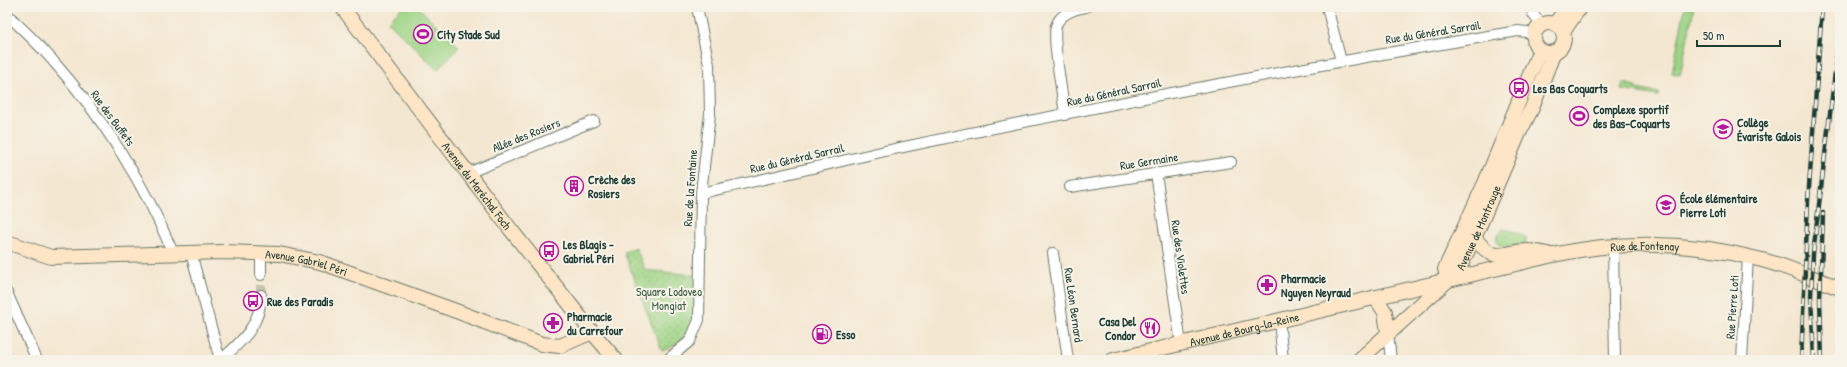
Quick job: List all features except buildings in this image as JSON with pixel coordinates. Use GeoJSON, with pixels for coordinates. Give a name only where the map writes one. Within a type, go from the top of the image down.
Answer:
{"type":"FeatureCollection","features":[{"type":"Feature","properties":{"kind":"street","name":"Avenue du Maréchal Foch"},"geometry":{"type":"LineString","coordinates":[[342,7],[468,173],[592,332],[616,360]]}},
{"type":"Feature","properties":{"kind":"street","name":"Rue de la Fontaine"},"geometry":{"type":"LineString","coordinates":[[666,360],[690,341],[699,320],[702,193],[710,114],[709,64],[697,7]]}},
{"type":"Feature","properties":{"kind":"street"},"geometry":{"type":"LineString","coordinates":[[1065,115],[1056,45],[1056,26],[1062,16],[1073,10],[1086,7]]}},
{"type":"Feature","properties":{"kind":"street"},"geometry":{"type":"LineString","coordinates":[[1327,7],[1341,61]]}},
{"type":"Feature","properties":{"kind":"street"},"geometry":{"type":"LineString","coordinates":[[1532,7],[1538,29],[1535,42],[1547,51],[1558,50],[1564,43],[1559,28],[1550,22],[1538,29]]}},
{"type":"Feature","properties":{"kind":"street"},"geometry":{"type":"LineString","coordinates":[[1559,28],[1567,7]]}},
{"type":"Feature","properties":{"kind":"street"},"geometry":{"type":"LineString","coordinates":[[1559,28],[1580,7]]}},
{"type":"Feature","properties":{"kind":"street","name":"Rue des Buffets"},"geometry":{"type":"LineString","coordinates":[[7,14],[54,62],[98,118],[126,160],[173,253]]}},
{"type":"Feature","properties":{"kind":"street","name":"Rue du Général Sarrail"},"geometry":{"type":"LineString","coordinates":[[702,193],[880,152],[1065,115],[1341,61],[1518,31],[1538,29]]}},
{"type":"Feature","properties":{"kind":"street","name":"Avenue de Montrouge"},"geometry":{"type":"LineString","coordinates":[[1448,280],[1458,271],[1474,238],[1519,133],[1532,108],[1547,51]]}},
{"type":"Feature","properties":{"kind":"street","name":"Avenue de Montrouge"},"geometry":{"type":"LineString","coordinates":[[1448,280],[1446,269],[1547,51]]}},
{"type":"Feature","properties":{"kind":"street","name":"Allée des Rosiers"},"geometry":{"type":"LineString","coordinates":[[468,173],[594,121]]}},
{"type":"Feature","properties":{"kind":"street","name":"Rue Germaine"},"geometry":{"type":"LineString","coordinates":[[1070,187],[1232,162]]}},
{"type":"Feature","properties":{"kind":"street","name":"Rue des Violettes"},"geometry":{"type":"LineString","coordinates":[[1156,174],[1181,344]]}},
{"type":"Feature","properties":{"kind":"street"},"geometry":{"type":"LineString","coordinates":[[1474,238],[1492,255],[1500,256],[1528,251],[1553,255]]}},
{"type":"Feature","properties":{"kind":"street","name":"Avenue Gabriel Péri"},"geometry":{"type":"LineString","coordinates":[[7,242],[51,257],[173,253],[261,253],[291,256],[320,262],[542,344],[560,346],[592,332]]}},
{"type":"Feature","properties":{"kind":"street"},"geometry":{"type":"LineString","coordinates":[[1613,246],[1615,360]]}},
{"type":"Feature","properties":{"kind":"street","name":"Rue de Fontenay"},"geometry":{"type":"LineString","coordinates":[[1448,280],[1553,255],[1613,246],[1681,246],[1703,248],[1748,257],[1782,266],[1840,288]]}},
{"type":"Feature","properties":{"kind":"street"},"geometry":{"type":"LineString","coordinates":[[191,253],[220,360],[246,338],[255,321],[261,295]]}},
{"type":"Feature","properties":{"kind":"street"},"geometry":{"type":"LineString","coordinates":[[261,253],[261,275]]}},
{"type":"Feature","properties":{"kind":"street","name":"Rue Léon Bernard"},"geometry":{"type":"LineString","coordinates":[[1054,253],[1068,360]]}},
{"type":"Feature","properties":{"kind":"street","name":"Rue Pierre Loti"},"geometry":{"type":"LineString","coordinates":[[1742,360],[1748,257]]}},
{"type":"Feature","properties":{"kind":"street"},"geometry":{"type":"LineString","coordinates":[[1359,360],[1448,280]]}},
{"type":"Feature","properties":{"kind":"street","name":"Avenue de Bourg-la-Reine"},"geometry":{"type":"LineString","coordinates":[[1112,360],[1448,280]]}},
{"type":"Feature","properties":{"kind":"street"},"geometry":{"type":"LineString","coordinates":[[7,293],[37,360]]}},
{"type":"Feature","properties":{"kind":"street"},"geometry":{"type":"LineString","coordinates":[[1375,297],[1385,312],[1391,360]]}},
{"type":"Feature","properties":{"kind":"street"},"geometry":{"type":"LineString","coordinates":[[1279,320],[1283,360]]}},
{"type":"Feature","properties":{"kind":"green space","name":"City Stade Sud"},"geometry":{"type":"Polygon","coordinates":[[[402,7],[418,7],[459,47],[437,70],[388,21],[402,7]]]}},
{"type":"Feature","properties":{"kind":"green space"},"geometry":{"type":"Polygon","coordinates":[[[1685,7],[1694,7],[1680,75],[1672,73],[1685,7]]]}},
{"type":"Feature","properties":{"kind":"green space"},"geometry":{"type":"Polygon","coordinates":[[[1623,83],[1636,86],[1636,89],[1659,93],[1658,96],[1621,90],[1623,83]]]}},
{"type":"Feature","properties":{"kind":"green space"},"geometry":{"type":"Polygon","coordinates":[[[1503,229],[1521,235],[1526,238],[1526,242],[1522,245],[1502,248],[1497,243],[1497,237],[1503,229]]]}},
{"type":"Feature","properties":{"kind":"green space","name":"Square Lodoveo Mongiat"},"geometry":{"type":"Polygon","coordinates":[[[636,248],[645,270],[694,275],[692,320],[688,330],[674,346],[662,351],[624,252],[636,248]]]}},
{"type":"Feature","properties":{"kind":"tunnel"},"geometry":{"type":"LineString","coordinates":[[261,275],[261,295]]}},
{"type":"Feature","properties":{"kind":"railway"},"geometry":{"type":"LineString","coordinates":[[1801,360],[1808,201],[1822,7]]}},
{"type":"Feature","properties":{"kind":"railway"},"geometry":{"type":"LineString","coordinates":[[1814,360],[1811,296],[1813,254],[1840,31]]}},
{"type":"Feature","properties":{"kind":"railway"},"geometry":{"type":"LineString","coordinates":[[1822,360],[1820,300],[1823,213]]}},
{"type":"Feature","properties":{"kind":"place","name":"City Stade Sud"},"geometry":{"type":"Point","coordinates":[423,34]}},
{"type":"Feature","properties":{"kind":"place","name":"Les Bas Coquarts"},"geometry":{"type":"Point","coordinates":[1519,88]}},
{"type":"Feature","properties":{"kind":"place","name":"Complexe sportif des Bas-Coquarts"},"geometry":{"type":"Point","coordinates":[1579,116]}},
{"type":"Feature","properties":{"kind":"place","name":"Collège Évariste Galois"},"geometry":{"type":"Point","coordinates":[1723,129]}},
{"type":"Feature","properties":{"kind":"place","name":"Crèche des Rosiers"},"geometry":{"type":"Point","coordinates":[574,186]}},
{"type":"Feature","properties":{"kind":"place","name":"École élémentaire Pierre Loti"},"geometry":{"type":"Point","coordinates":[1666,205]}},
{"type":"Feature","properties":{"kind":"place","name":"Les Blagis - Gabriel Péri"},"geometry":{"type":"Point","coordinates":[549,251]}},
{"type":"Feature","properties":{"kind":"place","name":"Pharmacie Nguyen Neyraud"},"geometry":{"type":"Point","coordinates":[1267,285]}},
{"type":"Feature","properties":{"kind":"place","name":"Rue des Paradis"},"geometry":{"type":"Point","coordinates":[253,301]}},
{"type":"Feature","properties":{"kind":"place","name":"Pharmacie du Carrefour"},"geometry":{"type":"Point","coordinates":[553,323]}},
{"type":"Feature","properties":{"kind":"place","name":"Casa Del Condor"},"geometry":{"type":"Point","coordinates":[1150,328]}},
{"type":"Feature","properties":{"kind":"place","name":"Esso"},"geometry":{"type":"Point","coordinates":[822,334]}}]}
